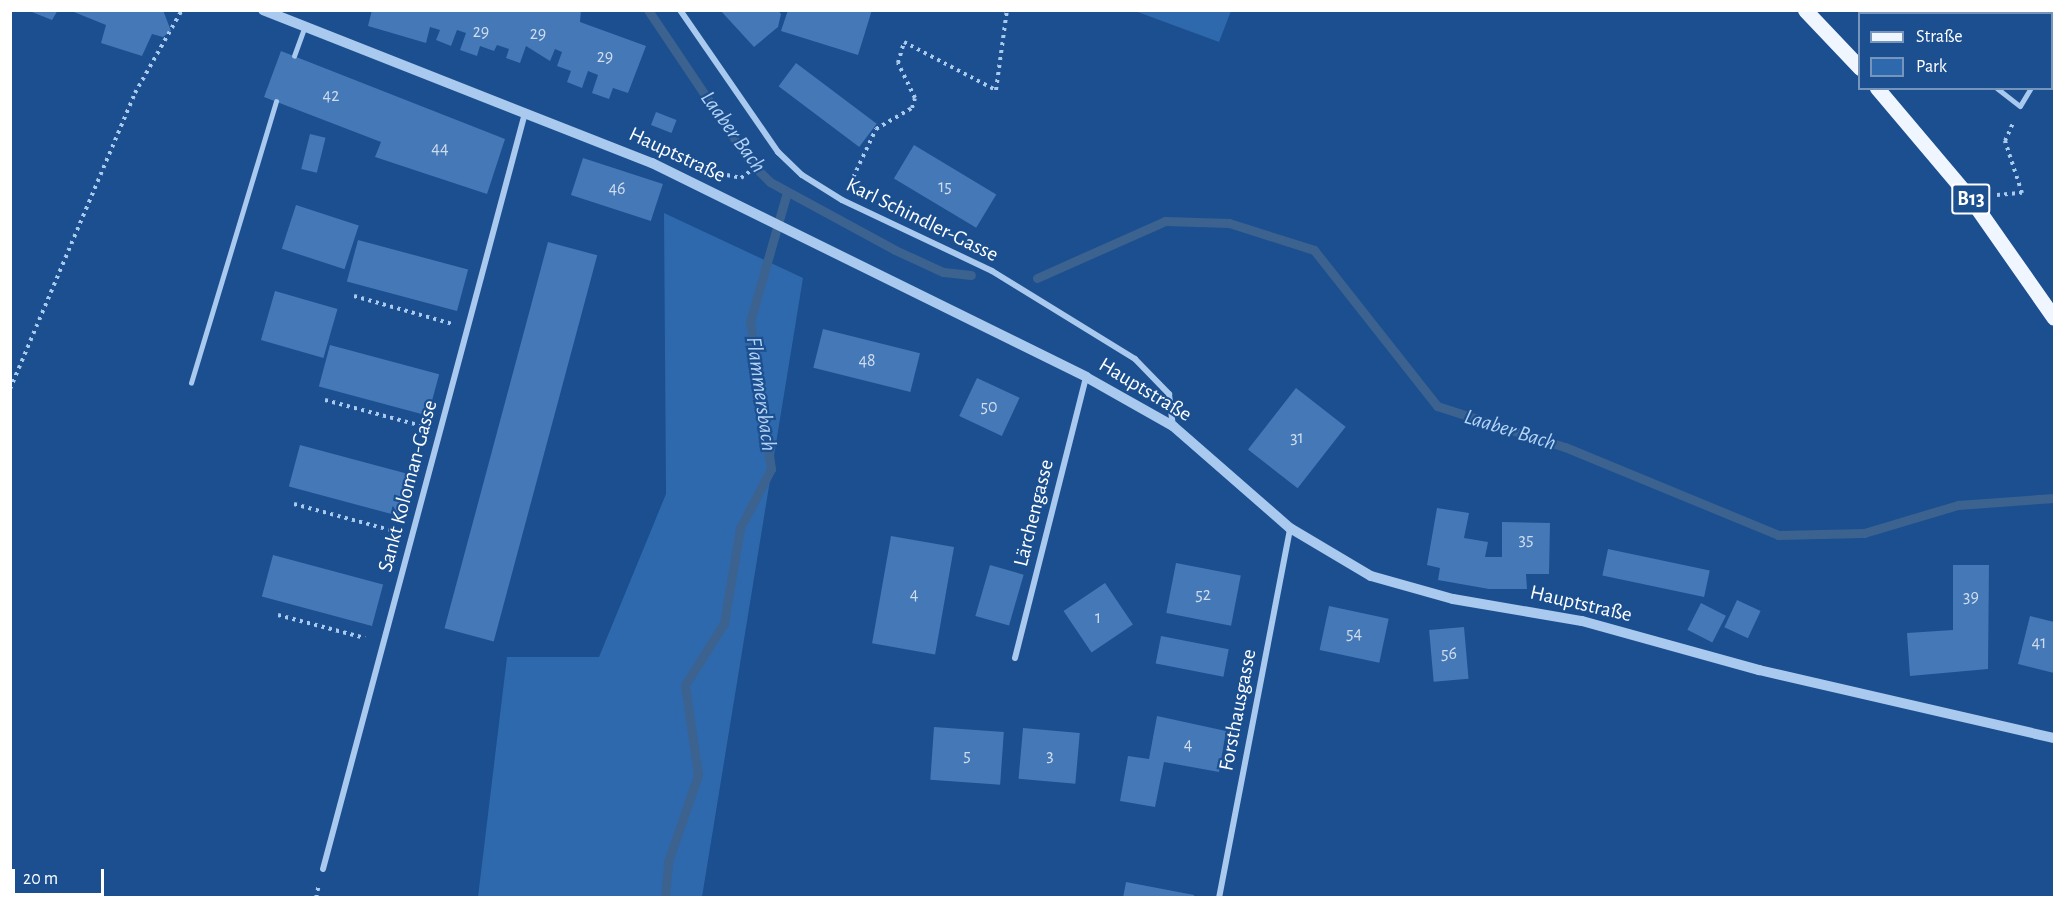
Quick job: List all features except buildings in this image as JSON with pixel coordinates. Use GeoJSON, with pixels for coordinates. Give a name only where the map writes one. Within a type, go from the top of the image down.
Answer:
{"type":"FeatureCollection","features":[{"type":"Feature","properties":{"kind":"main road"},"geometry":{"type":"LineString","coordinates":[[1805,10],[1858,66]]}},
{"type":"Feature","properties":{"kind":"main road","name":"B13"},"geometry":{"type":"LineString","coordinates":[[1879,90],[1970,198],[2055,318]]}},
{"type":"Feature","properties":{"kind":"street","name":"Hauptstraße"},"geometry":{"type":"LineString","coordinates":[[263,10],[304,29],[525,112],[651,163],[1086,377],[1173,426],[1290,528],[1336,559],[1404,588],[1582,621],[1759,670],[2055,738]]}},
{"type":"Feature","properties":{"kind":"street","name":"Karl Schindler-Gasse"},"geometry":{"type":"LineString","coordinates":[[680,10],[778,152],[842,201],[992,271],[1135,359],[1169,394],[1173,426]]}},
{"type":"Feature","properties":{"kind":"street","name":"Sankt Koloman-Gasse"},"geometry":{"type":"LineString","coordinates":[[323,869],[525,112]]}},
{"type":"Feature","properties":{"kind":"street","name":"Lärchengasse"},"geometry":{"type":"LineString","coordinates":[[1015,658],[1086,377]]}},
{"type":"Feature","properties":{"kind":"street","name":"Forsthausgasse"},"geometry":{"type":"LineString","coordinates":[[1219,897],[1290,528]]}},
{"type":"Feature","properties":{"kind":"lane"},"geometry":{"type":"LineString","coordinates":[[294,56],[304,29]]}},
{"type":"Feature","properties":{"kind":"lane"},"geometry":{"type":"LineString","coordinates":[[2000,90],[2020,106],[2030,90]]}},
{"type":"Feature","properties":{"kind":"lane"},"geometry":{"type":"LineString","coordinates":[[191,383],[276,102]]}},
{"type":"Feature","properties":{"kind":"path"},"geometry":{"type":"LineString","coordinates":[[10,389],[135,93],[182,10]]}},
{"type":"Feature","properties":{"kind":"path"},"geometry":{"type":"LineString","coordinates":[[842,201],[876,129],[912,108],[915,98],[898,63],[904,42],[996,90],[1006,10]]}},
{"type":"Feature","properties":{"kind":"path"},"geometry":{"type":"LineString","coordinates":[[1970,198],[2022,193],[2005,141],[2020,106]]}},
{"type":"Feature","properties":{"kind":"path"},"geometry":{"type":"LineString","coordinates":[[741,178],[765,161]]}},
{"type":"Feature","properties":{"kind":"path"},"geometry":{"type":"LineString","coordinates":[[354,296],[467,329]]}},
{"type":"Feature","properties":{"kind":"path"},"geometry":{"type":"LineString","coordinates":[[325,400],[440,431]]}},
{"type":"Feature","properties":{"kind":"path"},"geometry":{"type":"LineString","coordinates":[[294,504],[412,536]]}},
{"type":"Feature","properties":{"kind":"path"},"geometry":{"type":"LineString","coordinates":[[278,615],[383,642]]}},
{"type":"Feature","properties":{"kind":"green space"},"geometry":{"type":"Polygon","coordinates":[[[1135,11],[1231,11],[1219,42],[1135,11]]]}},
{"type":"Feature","properties":{"kind":"green space"},"geometry":{"type":"Polygon","coordinates":[[[664,213],[803,278],[702,897],[478,897],[507,657],[599,657],[666,494],[664,213]]]}},
{"type":"Feature","properties":{"kind":"waterway","name":"Laaber Bach"},"geometry":{"type":"LineString","coordinates":[[648,10],[750,162],[770,182],[895,250],[943,272],[971,275]]}},
{"type":"Feature","properties":{"kind":"waterway","name":"Flammersbach"},"geometry":{"type":"LineString","coordinates":[[665,898],[668,862],[698,775],[685,685],[724,623],[740,528],[771,469],[750,322],[787,192]]}},
{"type":"Feature","properties":{"kind":"waterway","name":"Laaber Bach"},"geometry":{"type":"LineString","coordinates":[[1037,278],[1165,221],[1229,223],[1314,250],[1437,406],[1565,447],[1778,535],[1864,533],[1958,505],[2054,498]]}}]}
